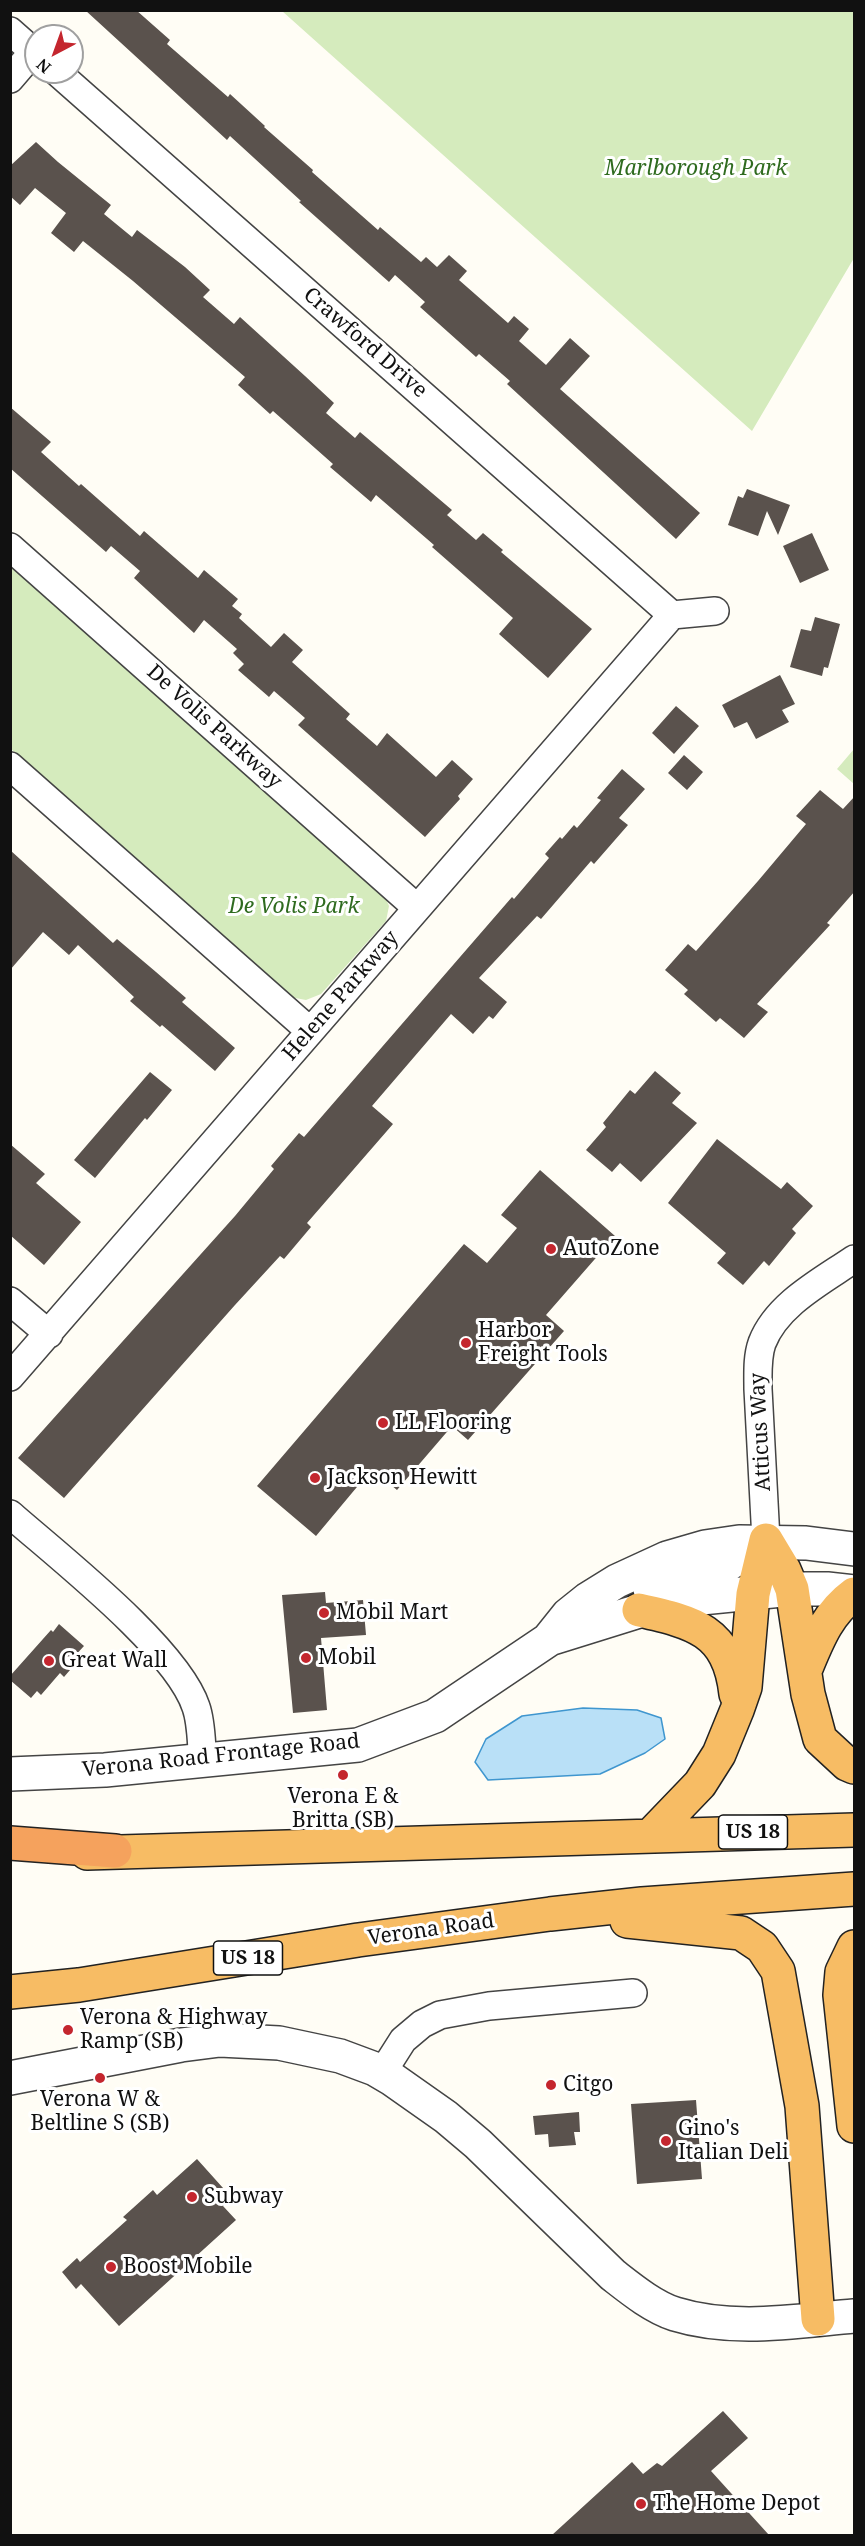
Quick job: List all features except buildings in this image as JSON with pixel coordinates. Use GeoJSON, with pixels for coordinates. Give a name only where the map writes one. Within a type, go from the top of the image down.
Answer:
{"type":"FeatureCollection","features":[{"type":"Feature","properties":{"kind":"highway"},"geometry":{"type":"LineString","coordinates":[[766,1540],[784,1570],[792,1589],[806,1668],[808,1694],[820,1739],[847,1764],[855,1767]]}},
{"type":"Feature","properties":{"kind":"highway"},"geometry":{"type":"LineString","coordinates":[[651,1835],[700,1784],[719,1754],[737,1710],[745,1688],[753,1594],[766,1540]]}},
{"type":"Feature","properties":{"kind":"highway"},"geometry":{"type":"LineString","coordinates":[[806,1668],[825,1624],[841,1603],[855,1593]]}},
{"type":"Feature","properties":{"kind":"highway"},"geometry":{"type":"LineString","coordinates":[[639,1610],[684,1620],[706,1632],[724,1651],[735,1685],[737,1710]]}},
{"type":"Feature","properties":{"kind":"highway","name":"US 18"},"geometry":{"type":"LineString","coordinates":[[10,1843],[115,1851],[855,1830]]}},
{"type":"Feature","properties":{"kind":"highway"},"geometry":{"type":"LineString","coordinates":[[10,1859],[115,1851]]}},
{"type":"Feature","properties":{"kind":"highway","name":"Verona Road"},"geometry":{"type":"LineString","coordinates":[[10,1992],[79,1985],[358,1940],[550,1914],[642,1904],[855,1889]]}},
{"type":"Feature","properties":{"kind":"highway"},"geometry":{"type":"LineString","coordinates":[[550,1914],[741,1933],[762,1947],[778,1971],[802,2106],[818,2319]]}},
{"type":"Feature","properties":{"kind":"highway"},"geometry":{"type":"LineString","coordinates":[[855,1947],[842,1972],[840,1995],[855,2126]]}},
{"type":"Feature","properties":{"kind":"street"},"geometry":{"type":"LineString","coordinates":[[10,31],[24,43]]}},
{"type":"Feature","properties":{"kind":"street"},"geometry":{"type":"LineString","coordinates":[[10,79],[24,64]]}},
{"type":"Feature","properties":{"kind":"street","name":"Crawford Drive"},"geometry":{"type":"LineString","coordinates":[[71,84],[672,615]]}},
{"type":"Feature","properties":{"kind":"street","name":"De Volis Parkway"},"geometry":{"type":"LineString","coordinates":[[10,547],[417,908]]}},
{"type":"Feature","properties":{"kind":"street"},"geometry":{"type":"LineString","coordinates":[[672,615],[715,611]]}},
{"type":"Feature","properties":{"kind":"street","name":"Helene Parkway"},"geometry":{"type":"LineString","coordinates":[[10,1377],[672,615]]}},
{"type":"Feature","properties":{"kind":"street"},"geometry":{"type":"LineString","coordinates":[[10,766],[310,1031]]}},
{"type":"Feature","properties":{"kind":"street","name":"Atticus Way"},"geometry":{"type":"LineString","coordinates":[[766,1540],[758,1389],[758,1367],[763,1341],[775,1321],[791,1304],[855,1259]]}},
{"type":"Feature","properties":{"kind":"street"},"geometry":{"type":"LineString","coordinates":[[10,1301],[49,1334]]}},
{"type":"Feature","properties":{"kind":"street"},"geometry":{"type":"LineString","coordinates":[[10,1514],[109,1601],[160,1651],[184,1684],[196,1707],[203,1762]]}},
{"type":"Feature","properties":{"kind":"street"},"geometry":{"type":"LineString","coordinates":[[603,1621],[650,1589],[723,1567],[766,1540]]}},
{"type":"Feature","properties":{"kind":"street","name":"Verona Road Frontage Road"},"geometry":{"type":"LineString","coordinates":[[548,1640],[568,1616],[588,1599],[651,1565],[705,1547],[766,1540],[855,1549]]}},
{"type":"Feature","properties":{"kind":"street","name":"Verona Road Frontage Road"},"geometry":{"type":"LineString","coordinates":[[10,1774],[105,1770],[203,1762],[358,1745],[435,1716],[548,1640],[603,1621],[677,1600],[792,1589],[827,1589],[855,1593]]}},
{"type":"Feature","properties":{"kind":"street"},"geometry":{"type":"LineString","coordinates":[[382,2073],[397,2047],[408,2035],[429,2020],[448,2013],[489,2006],[633,1993]]}},
{"type":"Feature","properties":{"kind":"street"},"geometry":{"type":"LineString","coordinates":[[10,2078],[181,2044],[232,2039],[301,2046],[353,2061],[382,2073],[420,2097],[478,2144],[613,2275],[646,2299],[673,2313],[710,2322],[759,2324],[855,2316]]}},
{"type":"Feature","properties":{"kind":"green space","name":"Marlborough Park"},"geometry":{"type":"Polygon","coordinates":[[[282,11],[854,11],[854,258],[752,431],[282,11]]]}},
{"type":"Feature","properties":{"kind":"green space","name":"De Volis Park"},"geometry":{"type":"Polygon","coordinates":[[[11,562],[382,890],[389,906],[386,921],[321,994],[306,1000],[290,997],[11,749],[11,562]]]}},
{"type":"Feature","properties":{"kind":"green space"},"geometry":{"type":"Polygon","coordinates":[[[854,749],[854,784],[837,769],[854,749]]]}},
{"type":"Feature","properties":{"kind":"water"},"geometry":{"type":"Polygon","coordinates":[[[583,1708],[637,1710],[661,1718],[665,1739],[645,1753],[600,1774],[488,1780],[475,1762],[486,1739],[522,1716],[583,1708]]]}},
{"type":"Feature","properties":{"kind":"place","name":"AutoZone"},"geometry":{"type":"Point","coordinates":[551,1249]}},
{"type":"Feature","properties":{"kind":"place","name":"Harbor Freight Tools"},"geometry":{"type":"Point","coordinates":[466,1343]}},
{"type":"Feature","properties":{"kind":"place","name":"LL Flooring"},"geometry":{"type":"Point","coordinates":[383,1423]}},
{"type":"Feature","properties":{"kind":"place","name":"Jackson Hewitt"},"geometry":{"type":"Point","coordinates":[315,1478]}},
{"type":"Feature","properties":{"kind":"place","name":"Mobil Mart"},"geometry":{"type":"Point","coordinates":[324,1613]}},
{"type":"Feature","properties":{"kind":"place","name":"Mobil"},"geometry":{"type":"Point","coordinates":[306,1658]}},
{"type":"Feature","properties":{"kind":"place","name":"Great Wall"},"geometry":{"type":"Point","coordinates":[49,1661]}},
{"type":"Feature","properties":{"kind":"place","name":"Verona E & Britta (SB)"},"geometry":{"type":"Point","coordinates":[343,1775]}},
{"type":"Feature","properties":{"kind":"place","name":"Verona & Highway Ramp (SB)"},"geometry":{"type":"Point","coordinates":[68,2030]}},
{"type":"Feature","properties":{"kind":"place","name":"Verona W & Beltline S (SB)"},"geometry":{"type":"Point","coordinates":[100,2078]}},
{"type":"Feature","properties":{"kind":"place","name":"Citgo"},"geometry":{"type":"Point","coordinates":[551,2085]}},
{"type":"Feature","properties":{"kind":"place","name":"Gino's Italian Deli"},"geometry":{"type":"Point","coordinates":[666,2141]}},
{"type":"Feature","properties":{"kind":"place","name":"Subway"},"geometry":{"type":"Point","coordinates":[192,2197]}},
{"type":"Feature","properties":{"kind":"place","name":"Boost Mobile"},"geometry":{"type":"Point","coordinates":[111,2267]}},
{"type":"Feature","properties":{"kind":"place","name":"The Home Depot"},"geometry":{"type":"Point","coordinates":[641,2504]}}]}
